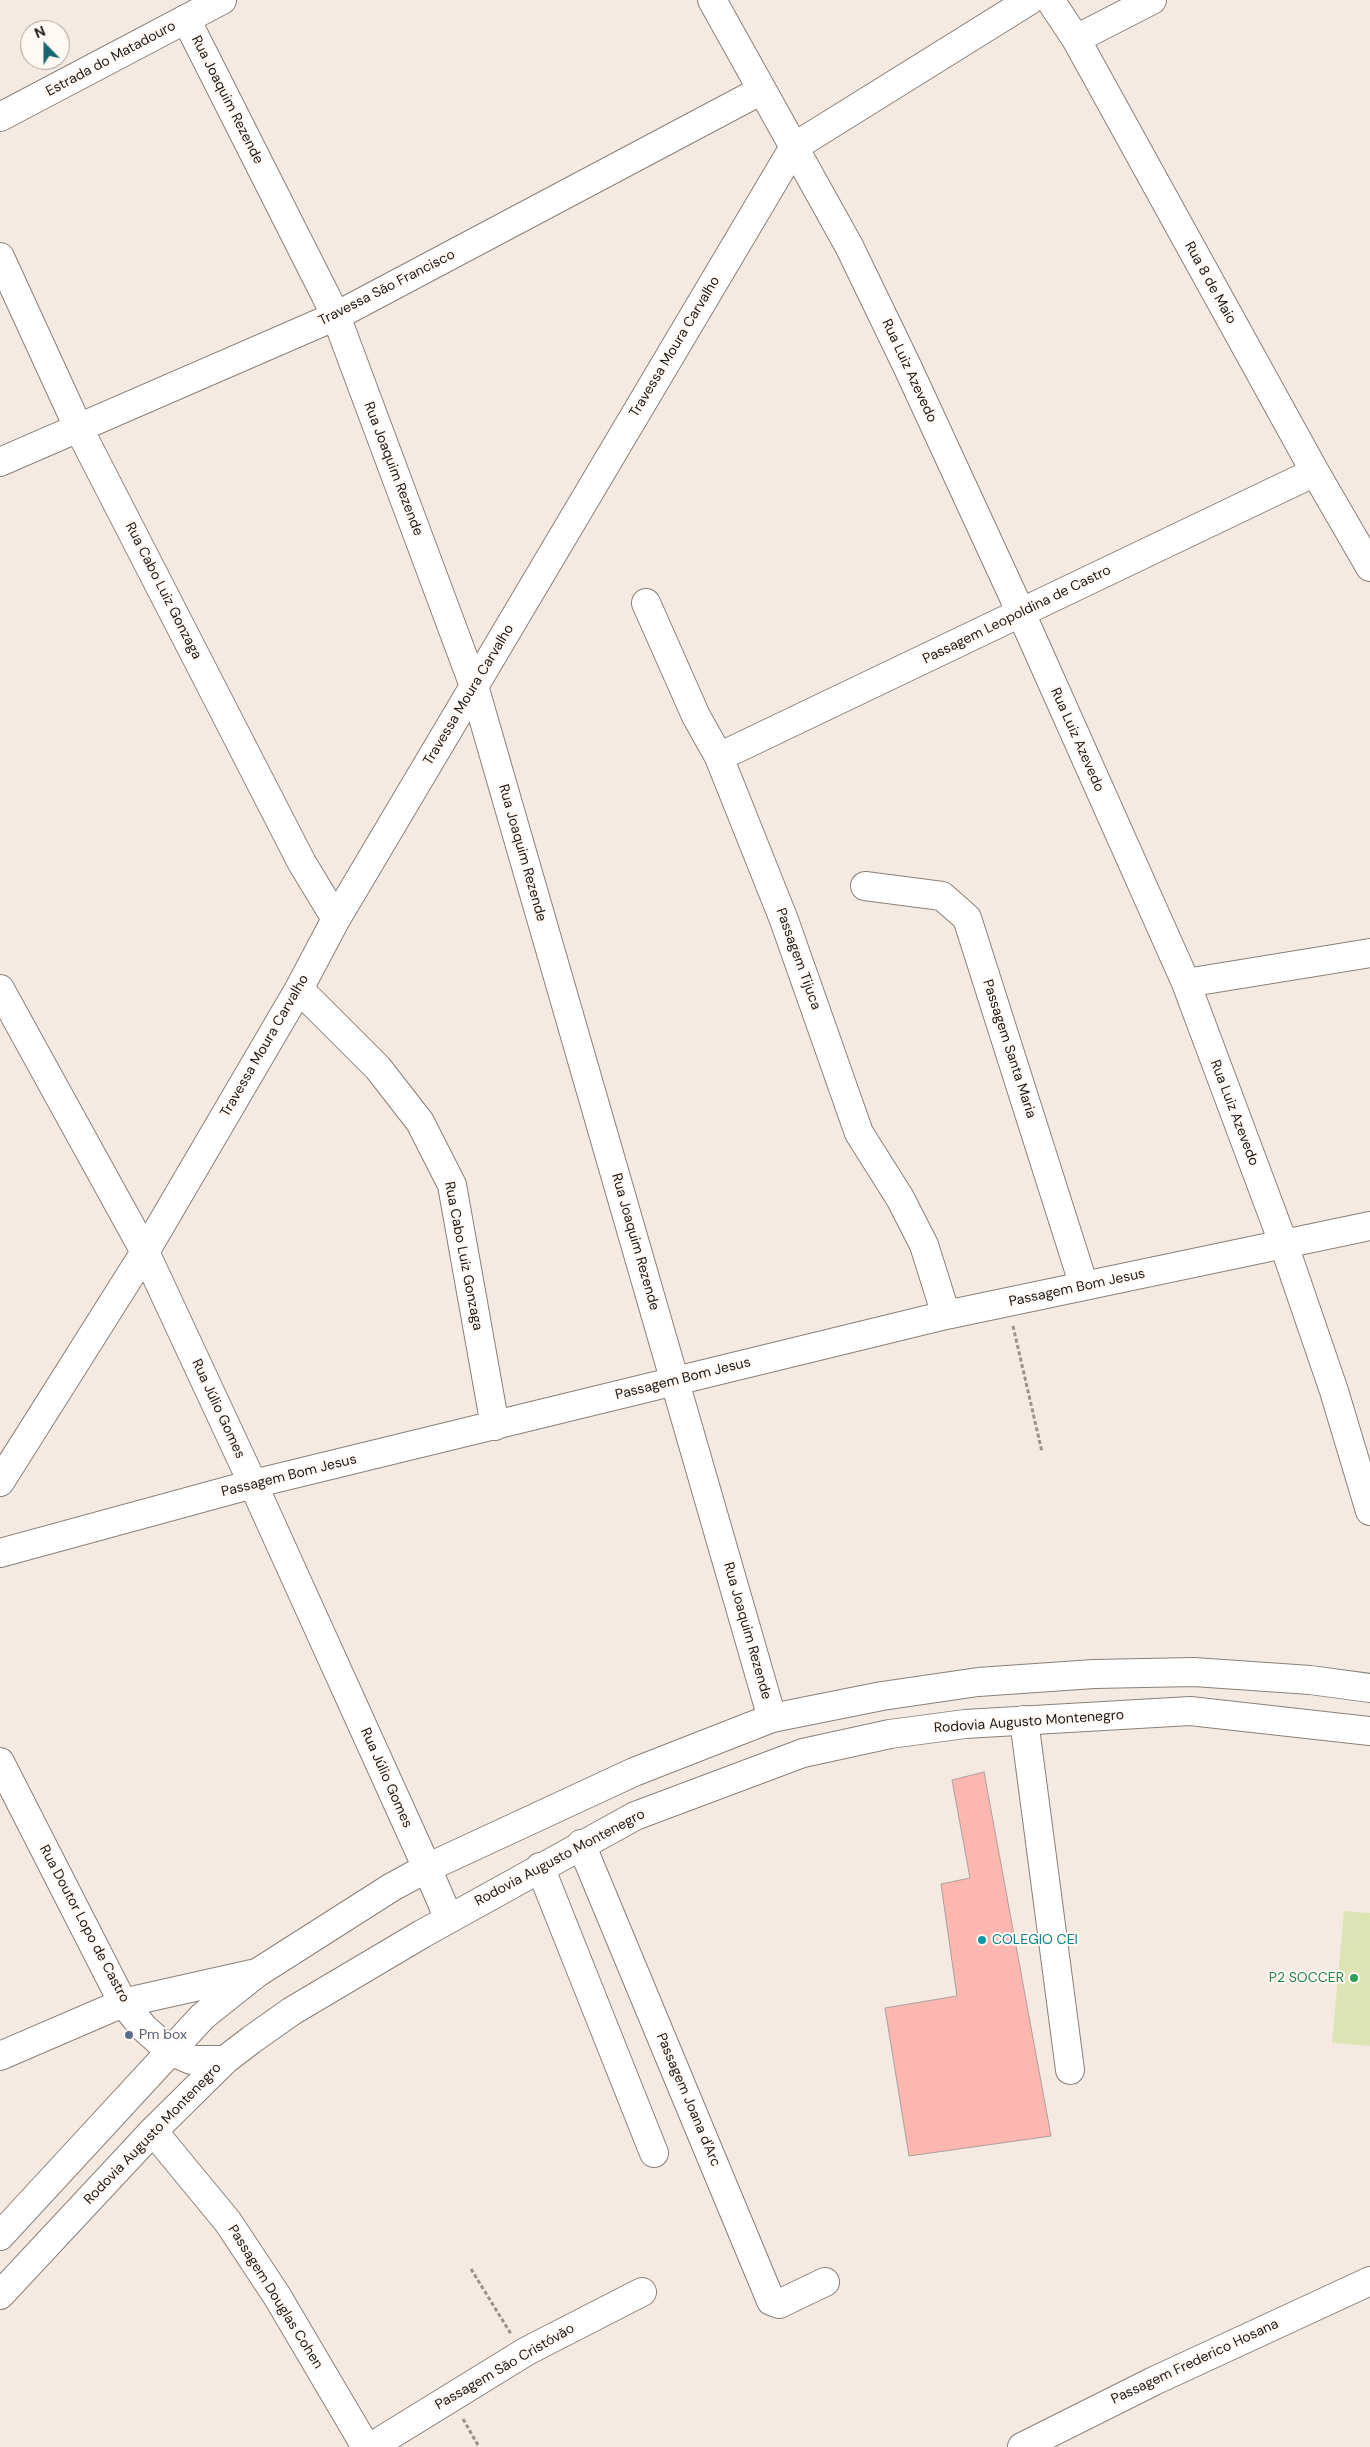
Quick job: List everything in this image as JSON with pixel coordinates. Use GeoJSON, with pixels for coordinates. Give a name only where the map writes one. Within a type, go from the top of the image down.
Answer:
{"type":"FeatureCollection","features":[{"type":"Feature","properties":{"kind":"street","name":"Estrada do Matadouro"},"geometry":{"type":"LineString","coordinates":[[0,117],[222,0]]}},
{"type":"Feature","properties":{"kind":"street","name":"Rua Luiz Azevedo"},"geometry":{"type":"LineString","coordinates":[[712,0],[849,246],[907,366],[1021,613],[1186,983],[1284,1245],[1334,1391],[1370,1511]]}},
{"type":"Feature","properties":{"kind":"street","name":"Travessa Moura Carvalho"},"geometry":{"type":"LineString","coordinates":[[0,1482],[145,1252],[299,989],[336,919],[794,147],[1030,0]]}},
{"type":"Feature","properties":{"kind":"street","name":"Rua 8 de Maio"},"geometry":{"type":"LineString","coordinates":[[1050,0],[1076,39],[1315,472],[1370,566]]}},
{"type":"Feature","properties":{"kind":"street"},"geometry":{"type":"LineString","coordinates":[[1076,39],[1152,0]]}},
{"type":"Feature","properties":{"kind":"street","name":"Rua Joaquim Rezende"},"geometry":{"type":"LineString","coordinates":[[186,19],[336,316],[474,686],[772,1718]]}},
{"type":"Feature","properties":{"kind":"street","name":"Travessa São Francisco"},"geometry":{"type":"LineString","coordinates":[[0,462],[336,316],[762,90]]}},
{"type":"Feature","properties":{"kind":"street","name":"Rua Cabo Luiz Gonzaga"},"geometry":{"type":"LineString","coordinates":[[0,258],[78,427],[302,863],[336,919]]}},
{"type":"Feature","properties":{"kind":"street","name":"Passagem Leopoldina de Castro"},"geometry":{"type":"LineString","coordinates":[[718,757],[1315,472]]}},
{"type":"Feature","properties":{"kind":"street","name":"Passagem Tijuca"},"geometry":{"type":"LineString","coordinates":[[646,603],[696,716],[718,757],[784,920],[859,1133],[900,1198],[924,1245],[946,1315]]}},
{"type":"Feature","properties":{"kind":"street","name":"Passagem Santa Maria"},"geometry":{"type":"LineString","coordinates":[[865,886],[942,896],[967,918],[1084,1286]]}},
{"type":"Feature","properties":{"kind":"street"},"geometry":{"type":"LineString","coordinates":[[1186,983],[1370,953]]}},
{"type":"Feature","properties":{"kind":"street","name":"Rua Júlio Gomes"},"geometry":{"type":"LineString","coordinates":[[0,988],[145,1252],[254,1484],[449,1919]]}},
{"type":"Feature","properties":{"kind":"street","name":"Rua Cabo Luiz Gonzaga"},"geometry":{"type":"LineString","coordinates":[[299,989],[378,1068],[420,1122],[452,1185],[495,1426]]}},
{"type":"Feature","properties":{"kind":"street","name":"Passagem Bom Jesus"},"geometry":{"type":"LineString","coordinates":[[0,1553],[254,1484],[946,1315],[1370,1226]]}},
{"type":"Feature","properties":{"kind":"street"},"geometry":{"type":"LineString","coordinates":[[1190,1711],[1194,1672]]}},
{"type":"Feature","properties":{"kind":"street"},"geometry":{"type":"LineString","coordinates":[[0,2236],[203,2016],[257,1973],[392,1887],[427,1868],[634,1772],[772,1718],[882,1696],[978,1682],[1094,1674],[1194,1672],[1310,1680],[1370,1688]]}},
{"type":"Feature","properties":{"kind":"street","name":"Rodovia Augusto Montenegro"},"geometry":{"type":"LineString","coordinates":[[0,2296],[153,2131],[225,2060],[292,2011],[540,1867],[635,1816],[803,1753],[890,1734],[965,1724],[1190,1711],[1370,1731]]}},
{"type":"Feature","properties":{"kind":"street"},"geometry":{"type":"LineString","coordinates":[[1024,1720],[1070,2070]]}},
{"type":"Feature","properties":{"kind":"street"},"geometry":{"type":"LineString","coordinates":[[673,1757],[689,1796]]}},
{"type":"Feature","properties":{"kind":"street","name":"Rua Doutor Lopo de Castro"},"geometry":{"type":"LineString","coordinates":[[0,1762],[123,2003],[144,2028],[170,2051],[191,2060],[225,2060]]}},
{"type":"Feature","properties":{"kind":"street","name":"Passagem Joana d'Arc"},"geometry":{"type":"LineString","coordinates":[[581,1844],[771,2301],[779,2304],[825,2282]]}},
{"type":"Feature","properties":{"kind":"street"},"geometry":{"type":"LineString","coordinates":[[540,1867],[654,2153]]}},
{"type":"Feature","properties":{"kind":"street"},"geometry":{"type":"LineString","coordinates":[[0,2056],[123,2003],[257,1973]]}},
{"type":"Feature","properties":{"kind":"street","name":"Passagem Douglas Cohen"},"geometry":{"type":"LineString","coordinates":[[153,2131],[228,2222],[277,2296],[366,2447]]}},
{"type":"Feature","properties":{"kind":"street","name":"Passagem Frederico Hosana"},"geometry":{"type":"LineString","coordinates":[[1022,2447],[1154,2381],[1370,2281]]}},
{"type":"Feature","properties":{"kind":"street","name":"Passagem São Cristóvão"},"geometry":{"type":"LineString","coordinates":[[371,2447],[523,2354],[642,2292]]}},
{"type":"Feature","properties":{"kind":"path"},"geometry":{"type":"LineString","coordinates":[[1007,1302],[1042,1452]]}},
{"type":"Feature","properties":{"kind":"path"},"geometry":{"type":"LineString","coordinates":[[472,2269],[523,2354]]}},
{"type":"Feature","properties":{"kind":"path"},"geometry":{"type":"LineString","coordinates":[[451,2398],[479,2447]]}},
{"type":"Feature","properties":{"kind":"green space","name":"P2 SOCCER"},"geometry":{"type":"Polygon","coordinates":[[[1344,1911],[1370,1913],[1370,2046],[1332,2043],[1344,1911]]]}},
{"type":"Feature","properties":{"kind":"building","name":"COLEGIO CEI"},"geometry":{"type":"Polygon","coordinates":[[[984,1772],[1051,2136],[909,2156],[885,2008],[957,1996],[941,1884],[970,1878],[952,1780],[984,1772]]]}},
{"type":"Feature","properties":{"kind":"place","name":"COLEGIO CEI"},"geometry":{"type":"Point","coordinates":[982,1940]}},
{"type":"Feature","properties":{"kind":"place","name":"P2 SOCCER"},"geometry":{"type":"Point","coordinates":[1354,1978]}},
{"type":"Feature","properties":{"kind":"place","name":"Pm box"},"geometry":{"type":"Point","coordinates":[129,2035]}}]}
